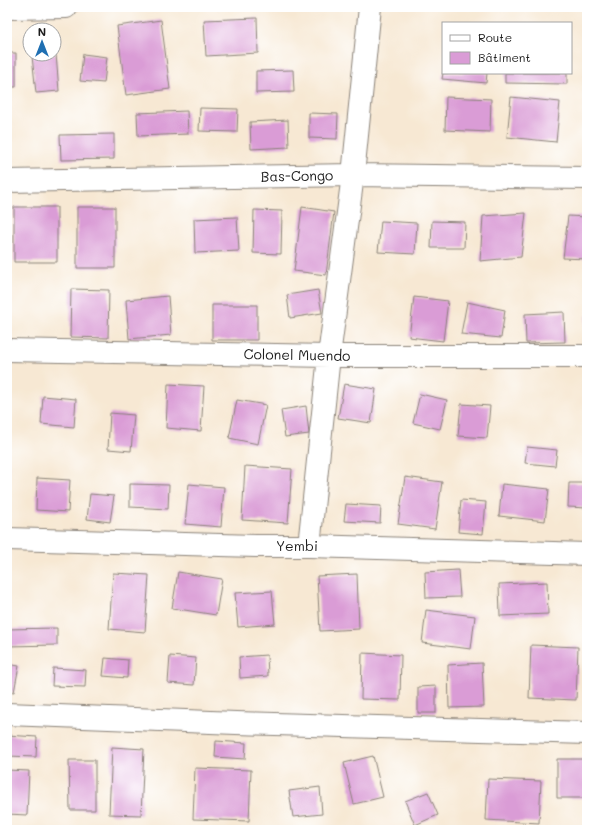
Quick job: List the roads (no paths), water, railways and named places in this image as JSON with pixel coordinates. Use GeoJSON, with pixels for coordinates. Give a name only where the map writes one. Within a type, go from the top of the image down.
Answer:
{"type":"FeatureCollection","features":[{"type":"Feature","properties":{"kind":"street"},"geometry":{"type":"LineString","coordinates":[[7,8],[66,7]]}},
{"type":"Feature","properties":{"kind":"street"},"geometry":{"type":"LineString","coordinates":[[309,546],[329,356],[353,175],[370,7]]}},
{"type":"Feature","properties":{"kind":"street","name":"Bas-Congo"},"geometry":{"type":"LineString","coordinates":[[7,181],[353,175],[587,178]]}},
{"type":"Feature","properties":{"kind":"street","name":"Colonel Muendo"},"geometry":{"type":"LineString","coordinates":[[7,350],[329,356],[587,356]]}},
{"type":"Feature","properties":{"kind":"street","name":"Yembi"},"geometry":{"type":"LineString","coordinates":[[7,539],[587,554]]}},
{"type":"Feature","properties":{"kind":"street"},"geometry":{"type":"LineString","coordinates":[[7,714],[236,723],[586,728]]}}]}
